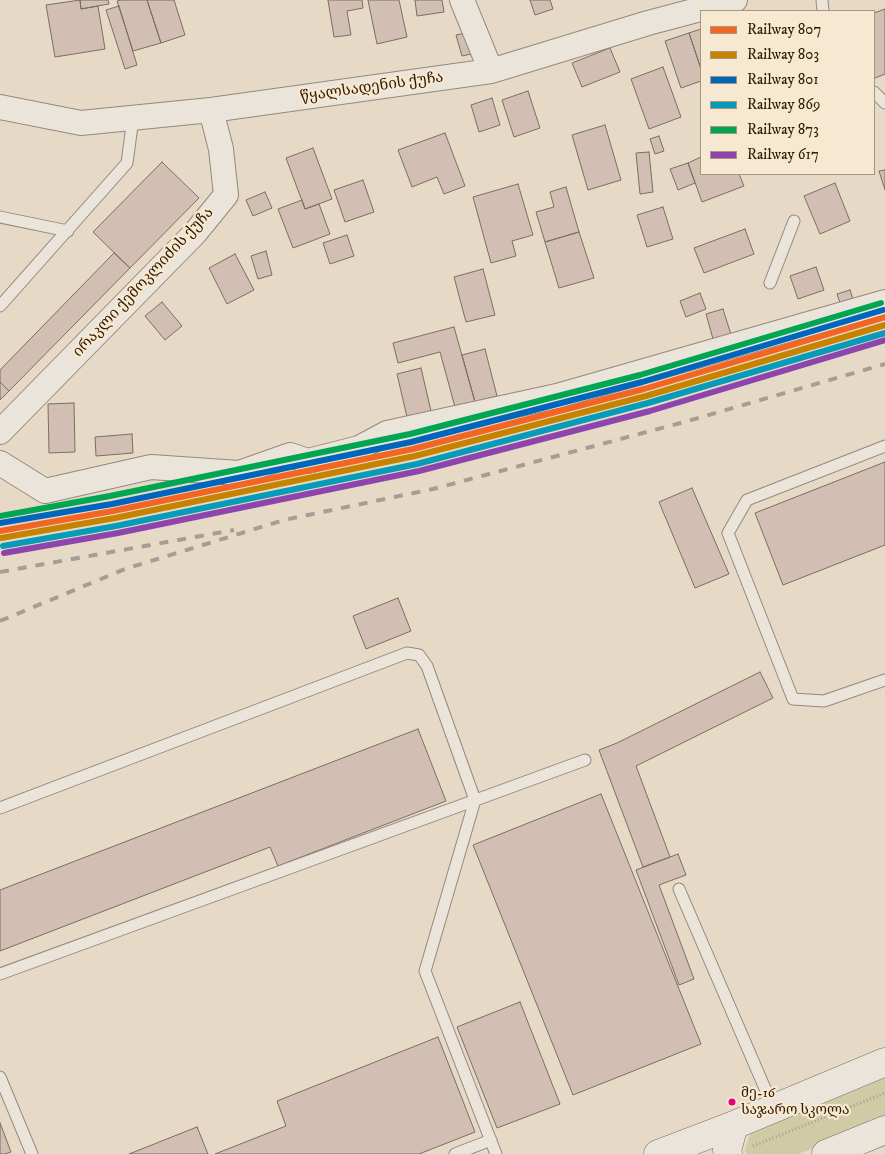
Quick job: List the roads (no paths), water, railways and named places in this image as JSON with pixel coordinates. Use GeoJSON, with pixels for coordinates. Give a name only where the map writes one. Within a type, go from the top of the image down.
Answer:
{"type":"FeatureCollection","features":[{"type":"Feature","properties":{"kind":"main road"},"geometry":{"type":"LineString","coordinates":[[679,1151],[773,1107],[885,1062]]}},
{"type":"Feature","properties":{"kind":"main road"},"geometry":{"type":"LineString","coordinates":[[734,1125],[727,1150],[739,1150]]}},
{"type":"Feature","properties":{"kind":"main road"},"geometry":{"type":"LineString","coordinates":[[826,1154],[885,1130]]}},
{"type":"Feature","properties":{"kind":"street"},"geometry":{"type":"LineString","coordinates":[[462,0],[491,71]]}},
{"type":"Feature","properties":{"kind":"street","name":"წყალსადენის ქუჩა"},"geometry":{"type":"LineString","coordinates":[[705,10],[740,2]]}},
{"type":"Feature","properties":{"kind":"street","name":"წყალსადენის ქუჩა"},"geometry":{"type":"LineString","coordinates":[[0,107],[81,123],[211,110],[491,71],[648,23],[700,11]]}},
{"type":"Feature","properties":{"kind":"street","name":"ირაკლი ქემოკლიძის ქუჩა"},"geometry":{"type":"LineString","coordinates":[[0,432],[195,233],[226,195],[221,149],[211,110]]}},
{"type":"Feature","properties":{"kind":"street"},"geometry":{"type":"LineString","coordinates":[[0,463],[45,491],[151,467],[238,473],[290,455],[308,461],[359,448],[387,433],[556,396],[885,302]]}},
{"type":"Feature","properties":{"kind":"lane"},"geometry":{"type":"LineString","coordinates":[[875,93],[885,103]]}},
{"type":"Feature","properties":{"kind":"lane"},"geometry":{"type":"LineString","coordinates":[[0,306],[127,163],[133,118]]}},
{"type":"Feature","properties":{"kind":"lane"},"geometry":{"type":"LineString","coordinates":[[0,217],[68,231]]}},
{"type":"Feature","properties":{"kind":"lane"},"geometry":{"type":"LineString","coordinates":[[770,283],[794,222]]}},
{"type":"Feature","properties":{"kind":"lane"},"geometry":{"type":"LineString","coordinates":[[885,446],[747,500],[728,533],[793,700],[824,701],[885,680]]}},
{"type":"Feature","properties":{"kind":"lane"},"geometry":{"type":"LineString","coordinates":[[0,808],[407,653],[419,654],[427,666],[475,800],[425,971],[496,1154]]}},
{"type":"Feature","properties":{"kind":"lane"},"geometry":{"type":"LineString","coordinates":[[0,974],[585,760]]}},
{"type":"Feature","properties":{"kind":"lane"},"geometry":{"type":"LineString","coordinates":[[679,889],[773,1107]]}},
{"type":"Feature","properties":{"kind":"lane"},"geometry":{"type":"LineString","coordinates":[[0,1077],[32,1154]]}},
{"type":"Feature","properties":{"kind":"lane"},"geometry":{"type":"LineString","coordinates":[[455,1154],[490,1140]]}},
{"type":"Feature","properties":{"kind":"railway"},"geometry":{"type":"LineString","coordinates":[[0,621],[125,569],[284,520],[433,489],[688,421],[885,364]]}},
{"type":"Feature","properties":{"kind":"railway"},"geometry":{"type":"LineString","coordinates":[[0,572],[234,530]]}},
{"type":"Feature","properties":{"kind":"rail line","name":"873"},"geometry":{"type":"LineString","coordinates":[[0,516],[110,496],[410,434],[640,375],[881,303]]}},
{"type":"Feature","properties":{"kind":"rail line","name":"801"},"geometry":{"type":"LineString","coordinates":[[0,523],[112,504],[411,442],[642,382],[883,310]]}},
{"type":"Feature","properties":{"kind":"rail line","name":"807"},"geometry":{"type":"LineString","coordinates":[[0,531],[113,511],[413,449],[644,389],[885,317]]}},
{"type":"Feature","properties":{"kind":"rail line","name":"803"},"geometry":{"type":"LineString","coordinates":[[1,538],[115,518],[415,456],[646,396],[885,325]]}},
{"type":"Feature","properties":{"kind":"rail line","name":"869"},"geometry":{"type":"LineString","coordinates":[[3,546],[116,526],[417,464],[648,403],[885,333]]}},
{"type":"Feature","properties":{"kind":"rail line","name":"617"},"geometry":{"type":"LineString","coordinates":[[4,553],[118,533],[419,471],[650,411],[885,340]]}},
{"type":"Feature","properties":{"kind":"place","name":"მე-16 საჯარო სკოლა"},"geometry":{"type":"Point","coordinates":[732,1102]}}]}
